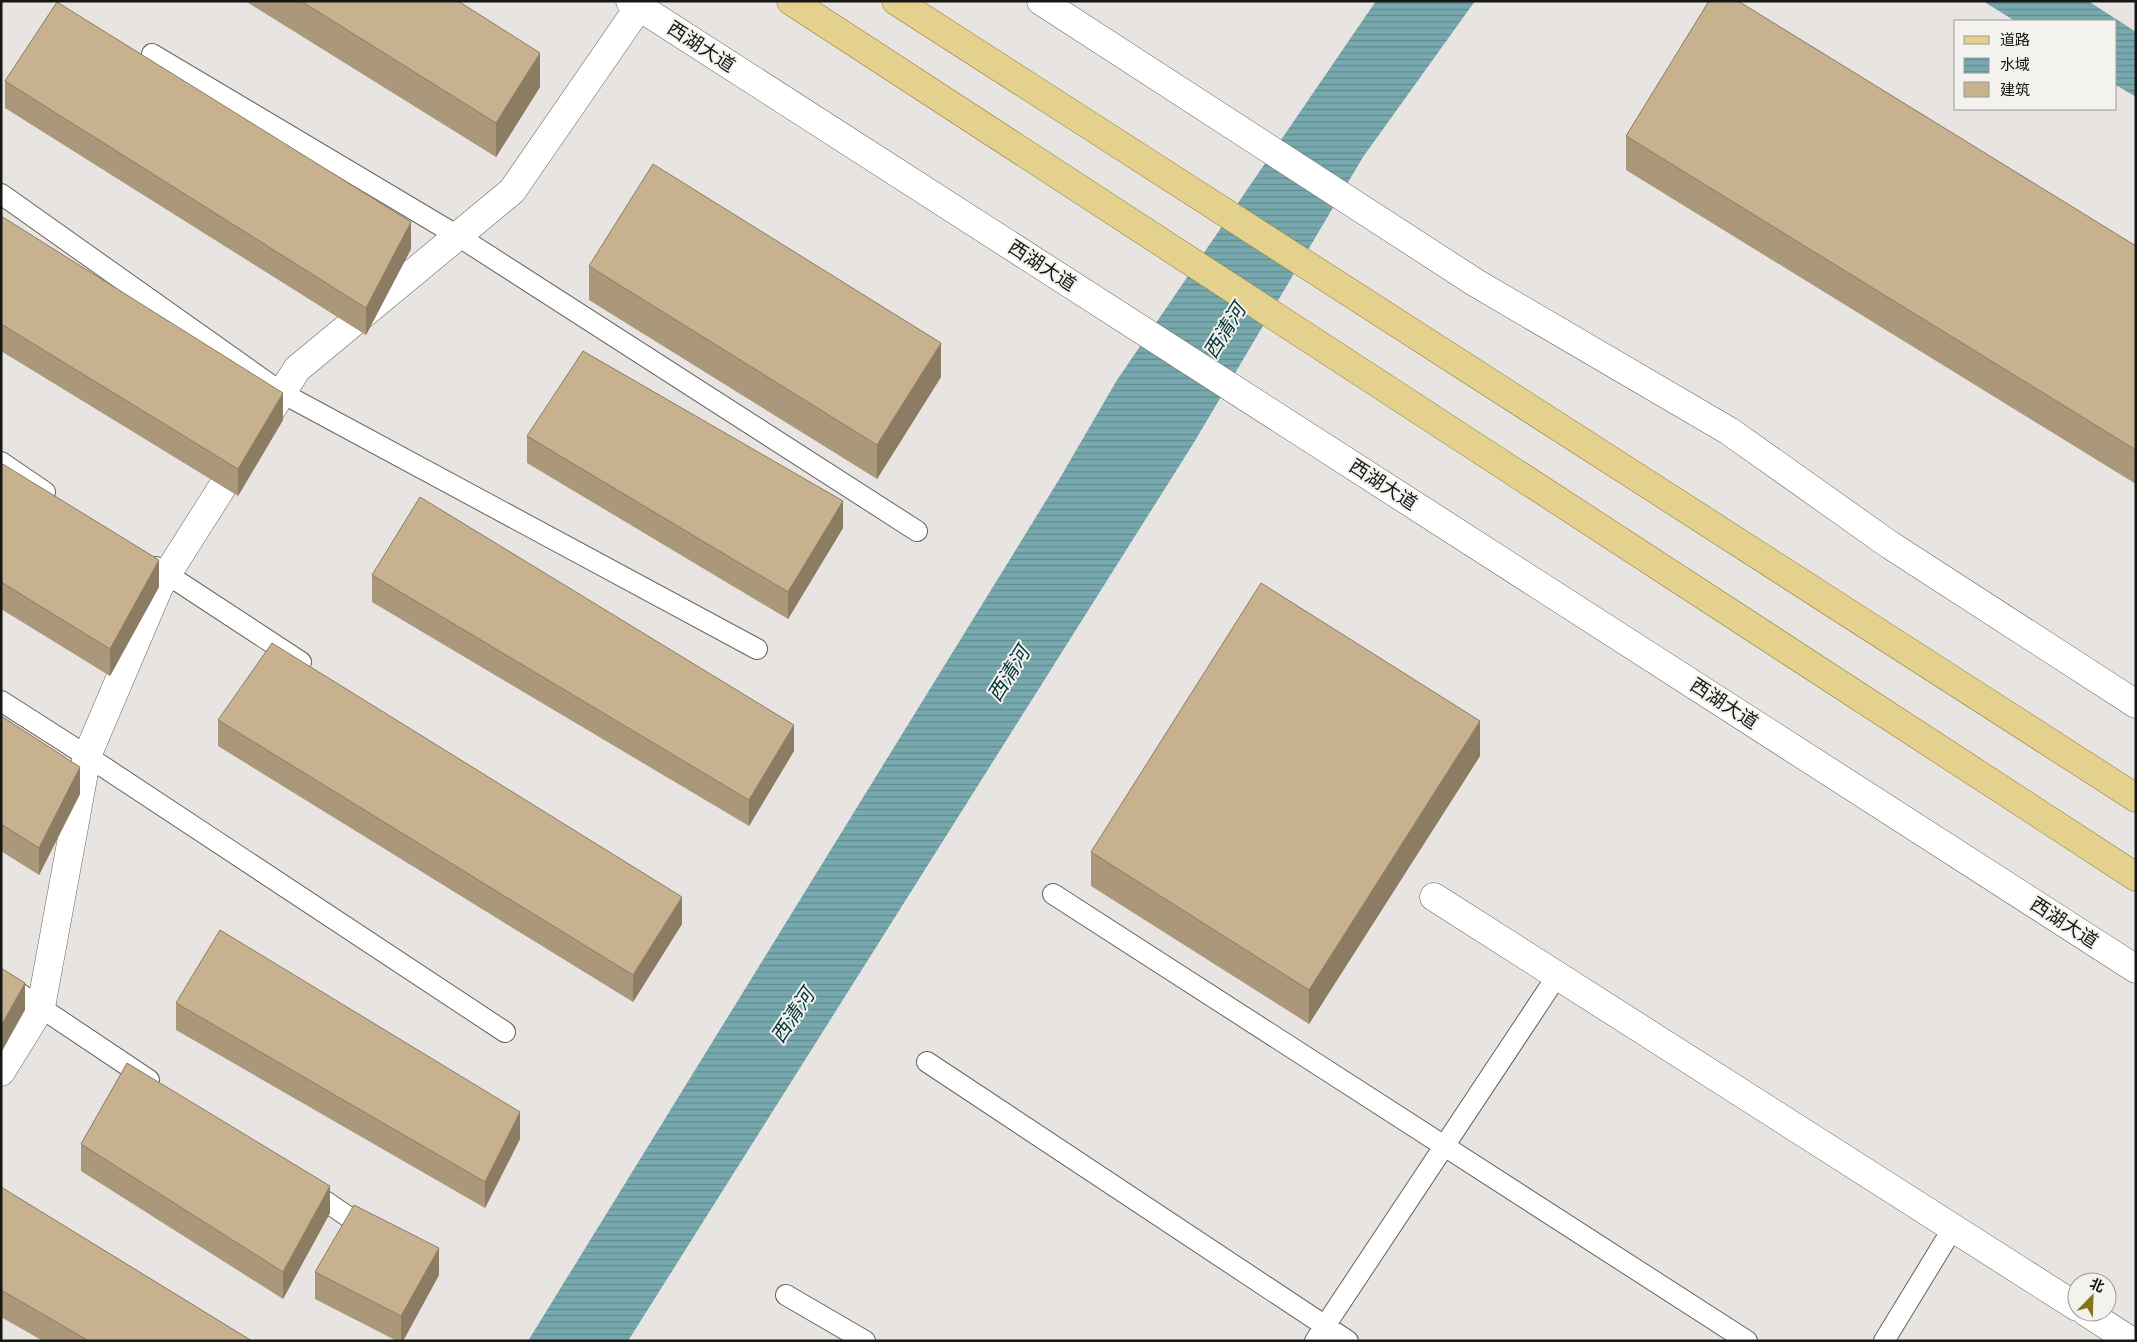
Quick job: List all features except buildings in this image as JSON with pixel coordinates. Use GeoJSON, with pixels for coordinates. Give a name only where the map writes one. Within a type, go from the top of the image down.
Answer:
{"type":"FeatureCollection","features":[{"type":"Feature","properties":{"kind":"main road"},"geometry":{"type":"LineString","coordinates":[[791,1],[2136,877]]}},
{"type":"Feature","properties":{"kind":"main road"},"geometry":{"type":"LineString","coordinates":[[896,1],[1221,212],[2136,798]]}},
{"type":"Feature","properties":{"kind":"street"},"geometry":{"type":"LineString","coordinates":[[1041,1],[1476,283],[1729,431],[1890,545],[2136,704]]}},
{"type":"Feature","properties":{"kind":"street"},"geometry":{"type":"LineString","coordinates":[[1,1072],[41,1007],[87,756],[159,587],[298,369],[512,191],[637,3]]}},
{"type":"Feature","properties":{"kind":"street","name":"西湖大道"},"geometry":{"type":"LineString","coordinates":[[637,3],[2136,970]]}},
{"type":"Feature","properties":{"kind":"street"},"geometry":{"type":"LineString","coordinates":[[1434,897],[2067,1300]]}},
{"type":"Feature","properties":{"kind":"street"},"geometry":{"type":"LineString","coordinates":[[2102,1322],[2131,1341]]}},
{"type":"Feature","properties":{"kind":"lane"},"geometry":{"type":"LineString","coordinates":[[152,54],[458,236],[917,531]]}},
{"type":"Feature","properties":{"kind":"lane"},"geometry":{"type":"LineString","coordinates":[[1,194],[282,393],[757,649]]}},
{"type":"Feature","properties":{"kind":"lane"},"geometry":{"type":"LineString","coordinates":[[1,462],[59,501]]}},
{"type":"Feature","properties":{"kind":"lane"},"geometry":{"type":"LineString","coordinates":[[142,557],[316,671]]}},
{"type":"Feature","properties":{"kind":"lane"},"geometry":{"type":"LineString","coordinates":[[1,701],[505,1032]]}},
{"type":"Feature","properties":{"kind":"lane"},"geometry":{"type":"LineString","coordinates":[[1053,894],[1747,1341]]}},
{"type":"Feature","properties":{"kind":"lane"},"geometry":{"type":"LineString","coordinates":[[1320,1333],[1557,976]]}},
{"type":"Feature","properties":{"kind":"lane"},"geometry":{"type":"LineString","coordinates":[[1,980],[163,1090]]}},
{"type":"Feature","properties":{"kind":"lane"},"geometry":{"type":"LineString","coordinates":[[927,1062],[1320,1333],[1348,1341]]}},
{"type":"Feature","properties":{"kind":"lane"},"geometry":{"type":"LineString","coordinates":[[292,1178],[373,1234]]}},
{"type":"Feature","properties":{"kind":"lane"},"geometry":{"type":"LineString","coordinates":[[1884,1341],[1953,1228]]}},
{"type":"Feature","properties":{"kind":"lane"},"geometry":{"type":"LineString","coordinates":[[786,1295],[865,1341]]}},
{"type":"Feature","properties":{"kind":"water","name":"西清河"},"geometry":{"type":"Polygon","coordinates":[[[1376,1],[1475,1],[1363,157],[1193,444],[628,1341],[528,1341],[1060,478],[1117,380],[1376,1]]]}},
{"type":"Feature","properties":{"kind":"water"},"geometry":{"type":"Polygon","coordinates":[[[1983,1],[2088,1],[2136,32],[2136,97],[2117,86],[2117,20],[2013,20],[1983,1]]]}}]}
